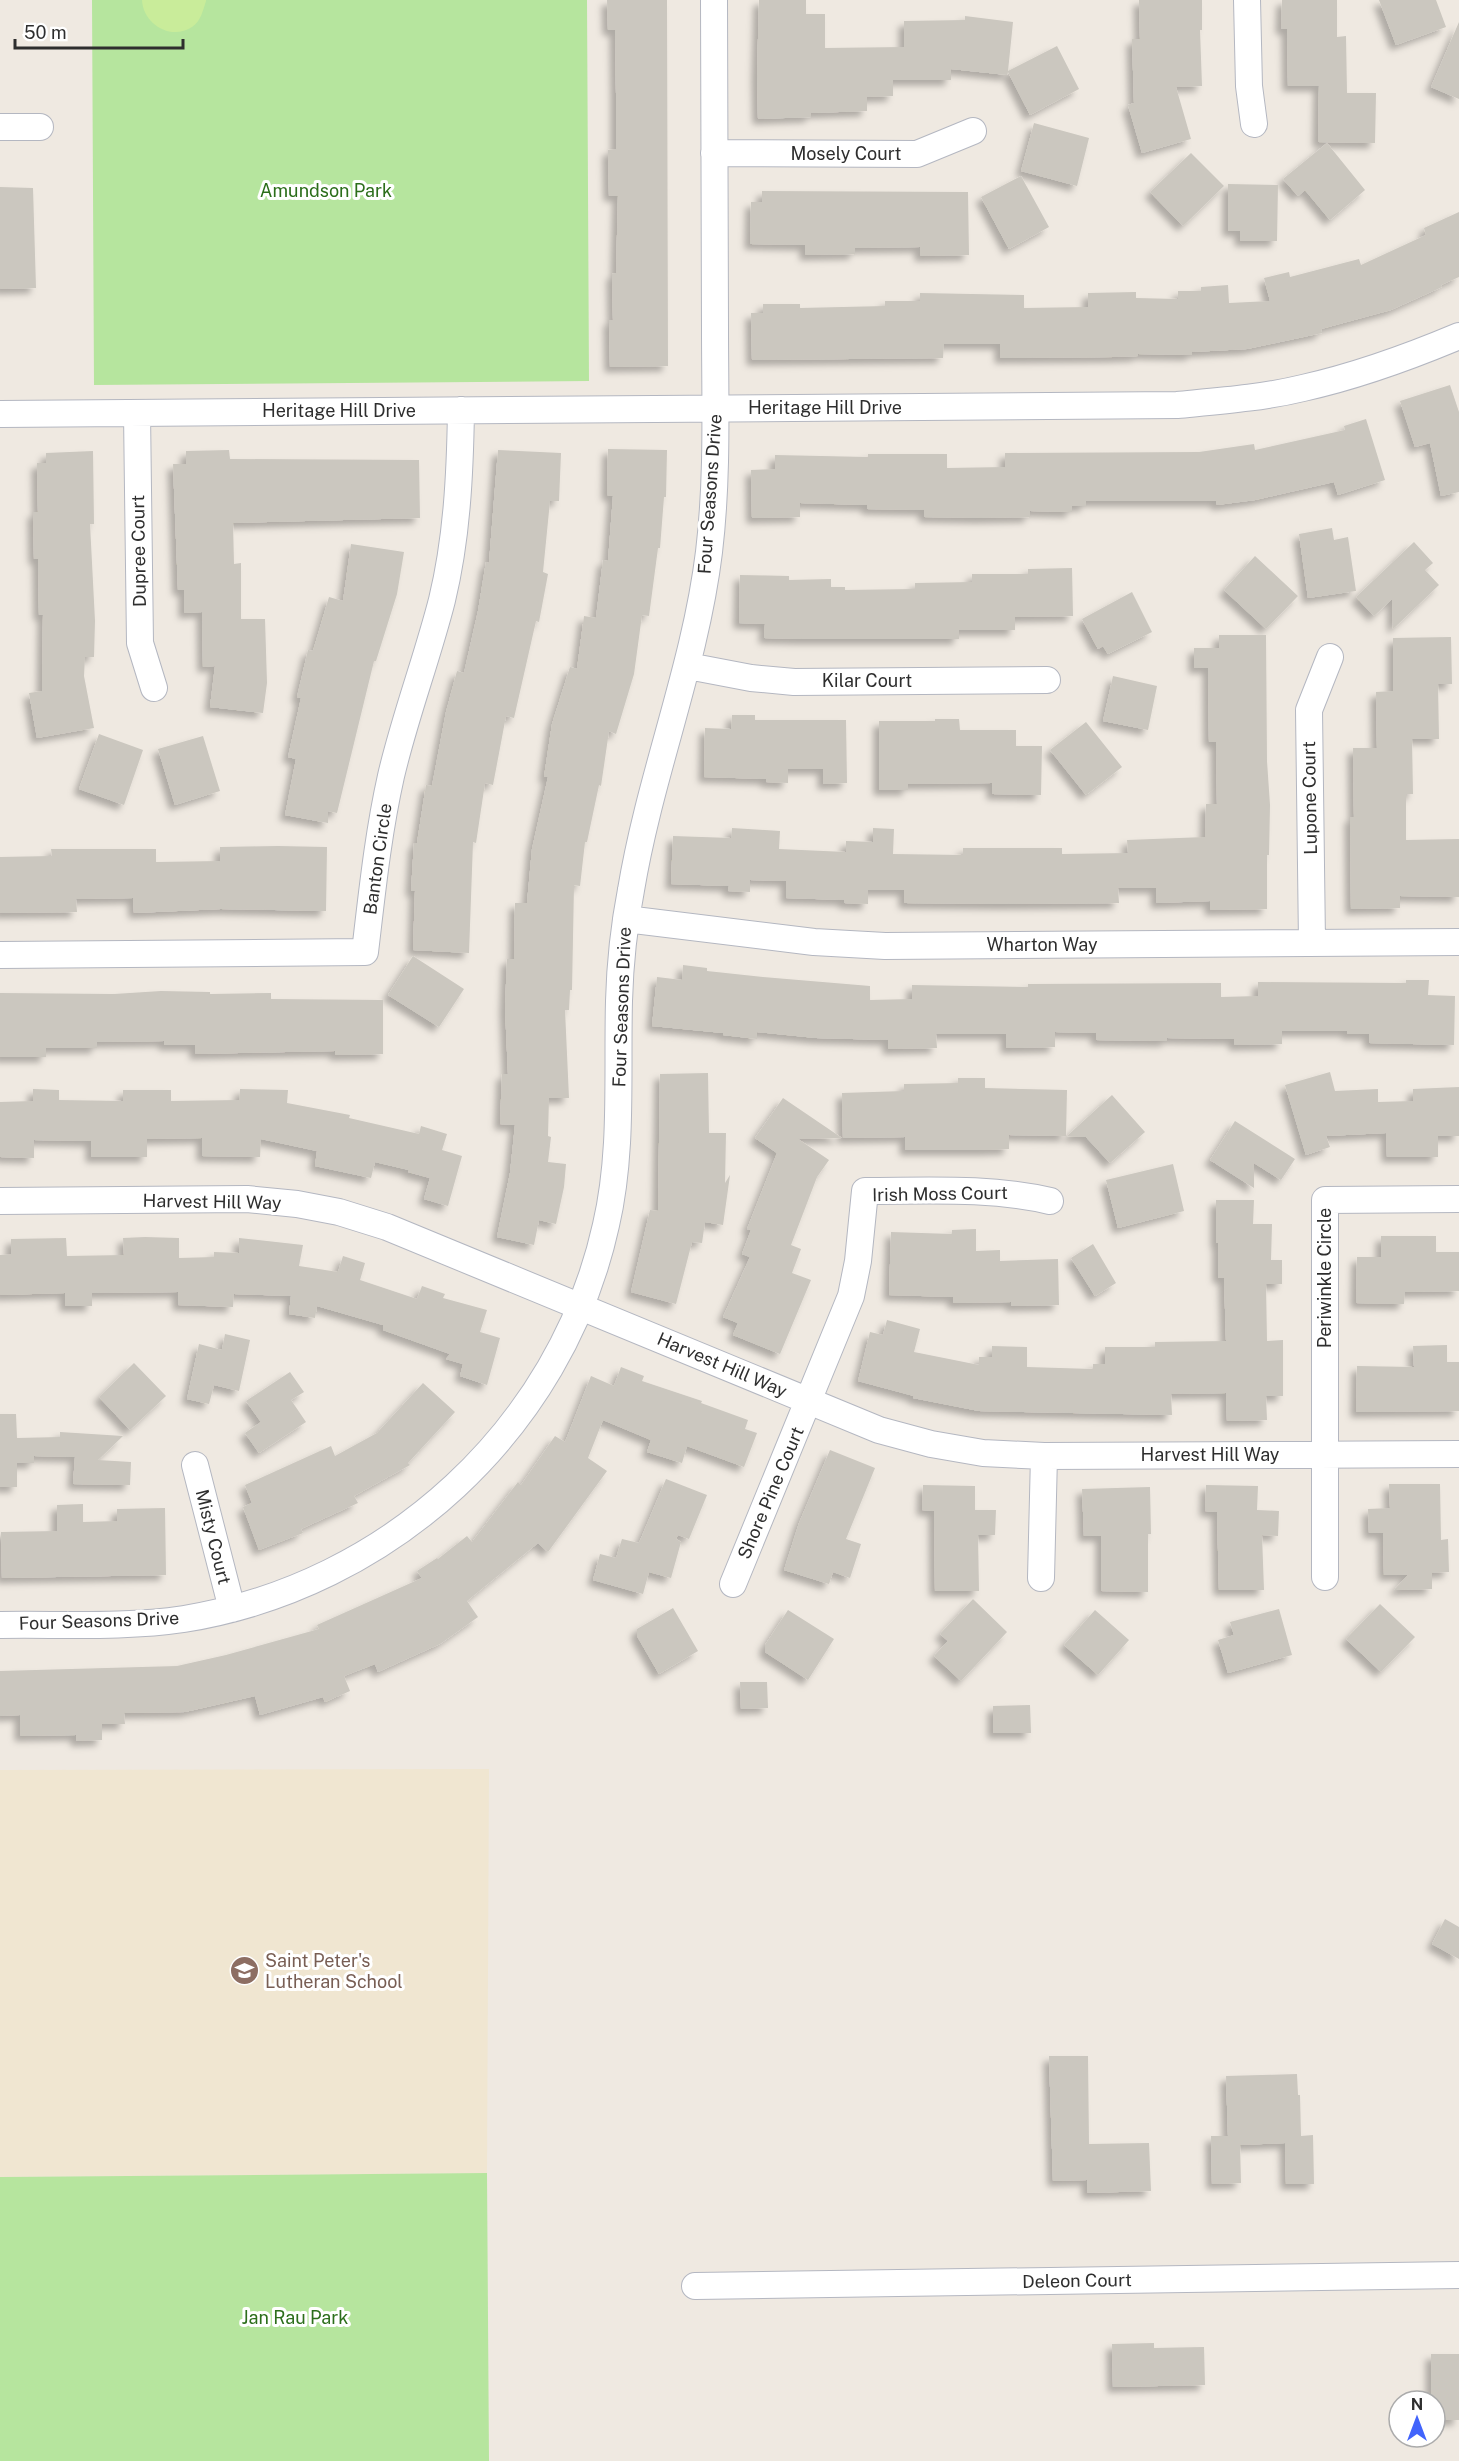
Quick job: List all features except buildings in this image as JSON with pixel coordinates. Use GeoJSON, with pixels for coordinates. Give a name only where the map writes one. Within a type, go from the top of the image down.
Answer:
{"type":"FeatureCollection","features":[{"type":"Feature","properties":{"kind":"street","name":"Four Seasons Drive"},"geometry":{"type":"LineString","coordinates":[[0,1625],[138,1623],[182,1619],[232,1609],[319,1579],[375,1548],[439,1503],[471,1472],[507,1432],[543,1381],[568,1334],[592,1276],[606,1225],[616,1163],[619,998],[626,919],[637,850],[652,786],[688,666],[699,616],[709,550],[714,484],[715,409],[714,0]]}},
{"type":"Feature","properties":{"kind":"street"},"geometry":{"type":"LineString","coordinates":[[1247,0],[1249,86],[1254,124]]}},
{"type":"Feature","properties":{"kind":"street"},"geometry":{"type":"LineString","coordinates":[[0,127],[40,127]]}},
{"type":"Feature","properties":{"kind":"street","name":"Mosely Court"},"geometry":{"type":"LineString","coordinates":[[714,153],[917,154],[973,131]]}},
{"type":"Feature","properties":{"kind":"street","name":"Heritage Hill Drive"},"geometry":{"type":"LineString","coordinates":[[0,414],[1177,405],[1240,399],[1303,388],[1365,372],[1459,336]]}},
{"type":"Feature","properties":{"kind":"street","name":"Banton Circle"},"geometry":{"type":"LineString","coordinates":[[0,955],[366,952],[376,859],[391,776],[442,600],[453,541],[460,481],[461,410]]}},
{"type":"Feature","properties":{"kind":"street","name":"Dupree Court"},"geometry":{"type":"LineString","coordinates":[[137,413],[140,643],[154,688]]}},
{"type":"Feature","properties":{"kind":"street","name":"Lupone Court"},"geometry":{"type":"LineString","coordinates":[[1312,943],[1309,711],[1330,657]]}},
{"type":"Feature","properties":{"kind":"street","name":"Kilar Court"},"geometry":{"type":"LineString","coordinates":[[688,666],[751,678],[794,682],[1047,680]]}},
{"type":"Feature","properties":{"kind":"street","name":"Wharton Way"},"geometry":{"type":"LineString","coordinates":[[626,919],[814,942],[885,946],[1459,942]]}},
{"type":"Feature","properties":{"kind":"street","name":"Irish Moss Court"},"geometry":{"type":"LineString","coordinates":[[809,1402],[851,1296],[858,1261],[865,1191],[980,1191],[1017,1193],[1050,1201]]}},
{"type":"Feature","properties":{"kind":"street","name":"Harvest Hill Way"},"geometry":{"type":"LineString","coordinates":[[0,1201],[247,1199],[297,1204],[339,1212],[387,1227],[879,1430],[931,1444],[983,1453],[1044,1456],[1459,1454]]}},
{"type":"Feature","properties":{"kind":"street","name":"Periwinkle Circle"},"geometry":{"type":"LineString","coordinates":[[1325,1455],[1325,1200],[1459,1199]]}},
{"type":"Feature","properties":{"kind":"street","name":"Shore Pine Court"},"geometry":{"type":"LineString","coordinates":[[733,1584],[809,1402]]}},
{"type":"Feature","properties":{"kind":"street"},"geometry":{"type":"LineString","coordinates":[[1325,1455],[1325,1577]]}},
{"type":"Feature","properties":{"kind":"street"},"geometry":{"type":"LineString","coordinates":[[1041,1578],[1044,1456]]}},
{"type":"Feature","properties":{"kind":"street","name":"Misty Court"},"geometry":{"type":"LineString","coordinates":[[195,1465],[232,1609]]}},
{"type":"Feature","properties":{"kind":"street","name":"Deleon Court"},"geometry":{"type":"LineString","coordinates":[[695,2286],[1459,2275]]}},
{"type":"Feature","properties":{"kind":"shaded area","name":"Saint Peter's Lutheran School"},"geometry":{"type":"Polygon","coordinates":[[[489,1769],[487,2173],[0,2177],[0,1770],[489,1769]]]}},
{"type":"Feature","properties":{"kind":"green space","name":"Amundson Park"},"geometry":{"type":"Polygon","coordinates":[[[92,0],[587,0],[589,381],[94,385],[92,0]]]}},
{"type":"Feature","properties":{"kind":"green space"},"geometry":{"type":"Polygon","coordinates":[[[142,0],[206,1],[195,25],[184,31],[175,32],[167,31],[153,23],[147,16],[142,0]]]}},
{"type":"Feature","properties":{"kind":"green space","name":"Jan Rau Park"},"geometry":{"type":"Polygon","coordinates":[[[487,2173],[489,2461],[0,2461],[0,2177],[487,2173]]]}},
{"type":"Feature","properties":{"kind":"place","name":"Saint Peter's Lutheran School"},"geometry":{"type":"Point","coordinates":[244,1971]}}]}
